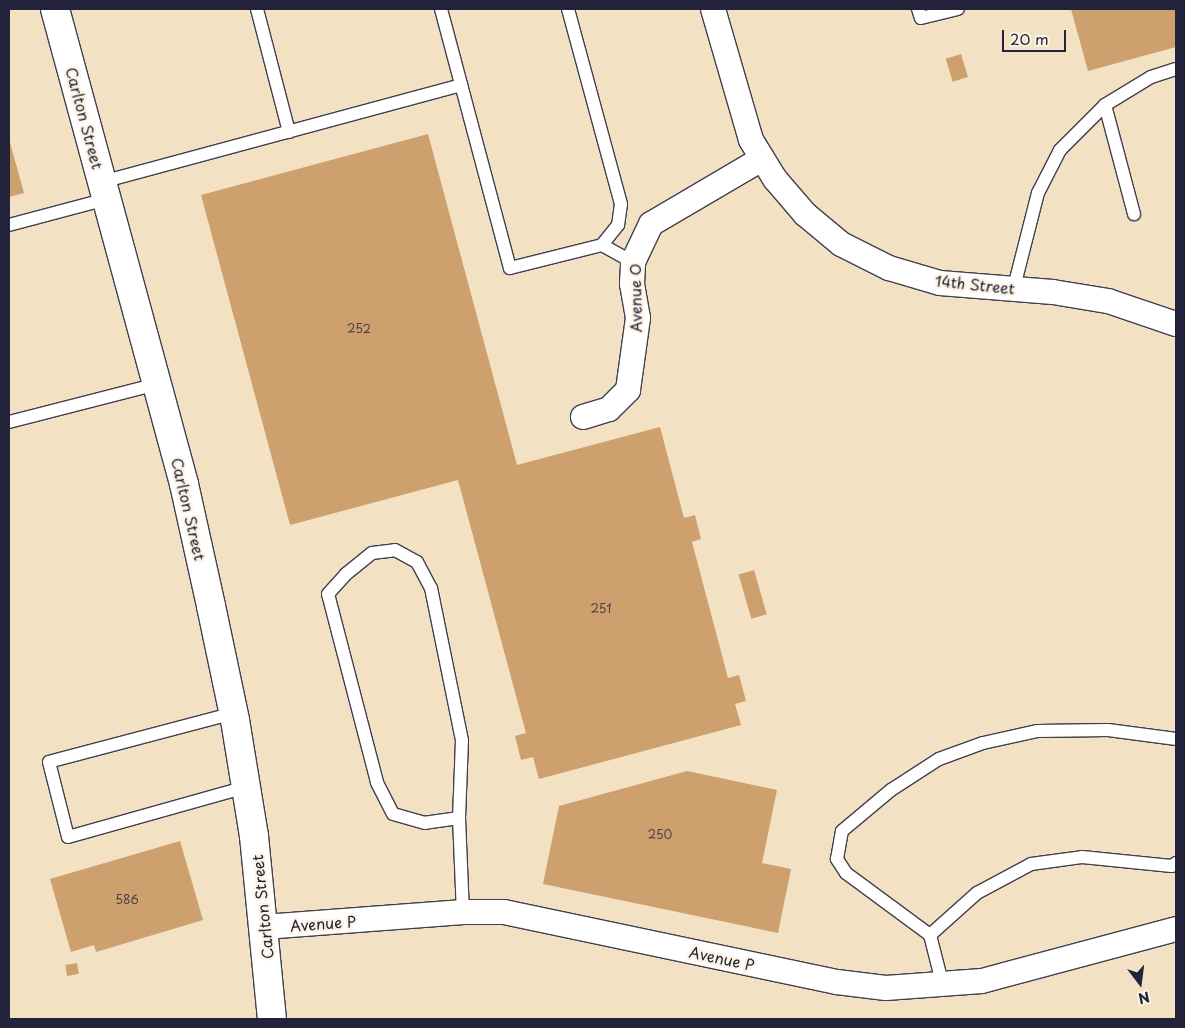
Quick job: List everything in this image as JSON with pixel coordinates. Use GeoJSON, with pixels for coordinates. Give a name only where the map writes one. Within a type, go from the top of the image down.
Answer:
{"type":"FeatureCollection","features":[{"type":"Feature","properties":{"kind":"street","name":"Carlton Street"},"geometry":{"type":"LineString","coordinates":[[55,9],[184,484],[234,714],[246,787],[264,928],[272,1019]]}},
{"type":"Feature","properties":{"kind":"street","name":"14th Street"},"geometry":{"type":"LineString","coordinates":[[713,9],[751,140],[775,179],[805,214],[841,244],[889,268],[940,283],[1014,288],[1108,301],[1176,324]]}},
{"type":"Feature","properties":{"kind":"street","name":"Avenue O"},"geometry":{"type":"LineString","coordinates":[[583,417],[609,409],[628,390],[638,318],[632,284],[633,262],[651,224],[762,159]]}},
{"type":"Feature","properties":{"kind":"street","name":"Avenue P"},"geometry":{"type":"LineString","coordinates":[[264,928],[463,912],[504,912],[836,982],[886,988],[943,986],[982,981],[1176,929]]}},
{"type":"Feature","properties":{"kind":"lane"},"geometry":{"type":"LineString","coordinates":[[258,9],[289,132]]}},
{"type":"Feature","properties":{"kind":"lane"},"geometry":{"type":"LineString","coordinates":[[441,9],[510,268],[602,245],[618,225],[620,204],[568,9]]}},
{"type":"Feature","properties":{"kind":"lane"},"geometry":{"type":"LineString","coordinates":[[918,9],[920,18],[958,9]]}},
{"type":"Feature","properties":{"kind":"lane"},"geometry":{"type":"LineString","coordinates":[[1014,288],[1038,193],[1060,150],[1105,105],[1151,77],[1176,69]]}},
{"type":"Feature","properties":{"kind":"lane"},"geometry":{"type":"LineString","coordinates":[[9,225],[104,190],[289,132],[461,85]]}},
{"type":"Feature","properties":{"kind":"lane"},"geometry":{"type":"LineString","coordinates":[[1105,105],[1134,214]]}},
{"type":"Feature","properties":{"kind":"lane"},"geometry":{"type":"LineString","coordinates":[[602,245],[633,262]]}},
{"type":"Feature","properties":{"kind":"lane"},"geometry":{"type":"LineString","coordinates":[[9,422],[157,384]]}},
{"type":"Feature","properties":{"kind":"lane"},"geometry":{"type":"LineString","coordinates":[[459,818],[426,823],[393,814],[377,782],[328,594],[346,574],[372,553],[395,550],[417,562],[431,588],[462,740],[459,818],[463,912]]}},
{"type":"Feature","properties":{"kind":"lane"},"geometry":{"type":"LineString","coordinates":[[234,714],[49,762],[68,837],[246,787]]}},
{"type":"Feature","properties":{"kind":"lane"},"geometry":{"type":"LineString","coordinates":[[943,986],[930,935],[846,873],[837,858],[842,831],[890,790],[939,759],[983,743],[1037,731],[1108,730],[1176,739]]}},
{"type":"Feature","properties":{"kind":"lane"},"geometry":{"type":"LineString","coordinates":[[930,935],[976,893],[1031,864],[1082,857],[1172,866],[1176,863]]}},
{"type":"Feature","properties":{"kind":"building"},"geometry":{"type":"Polygon","coordinates":[[[1071,9],[1176,9],[1176,47],[1088,71],[1071,9]]]}},
{"type":"Feature","properties":{"kind":"building"},"geometry":{"type":"Polygon","coordinates":[[[961,54],[968,77],[953,82],[946,59],[961,54]]]}},
{"type":"Feature","properties":{"kind":"building"},"geometry":{"type":"Polygon","coordinates":[[[428,134],[517,465],[660,427],[684,518],[695,515],[701,539],[692,542],[728,678],[739,675],[746,701],[735,704],[741,725],[539,779],[533,757],[521,760],[515,736],[526,733],[458,480],[290,525],[201,195],[428,134]]]}},
{"type":"Feature","properties":{"kind":"building"},"geometry":{"type":"Polygon","coordinates":[[[9,139],[24,193],[9,197],[9,139]]]}},
{"type":"Feature","properties":{"kind":"building"},"geometry":{"type":"Polygon","coordinates":[[[754,570],[767,614],[751,619],[739,574],[754,570]]]}},
{"type":"Feature","properties":{"kind":"building"},"geometry":{"type":"Polygon","coordinates":[[[687,771],[777,790],[762,863],[791,869],[778,933],[543,884],[559,806],[687,771]]]}},
{"type":"Feature","properties":{"kind":"building"},"geometry":{"type":"Polygon","coordinates":[[[180,841],[203,920],[96,952],[94,945],[71,952],[50,879],[180,841]]]}},
{"type":"Feature","properties":{"kind":"building"},"geometry":{"type":"Polygon","coordinates":[[[77,963],[79,974],[67,976],[65,965],[77,963]]]}}]}
